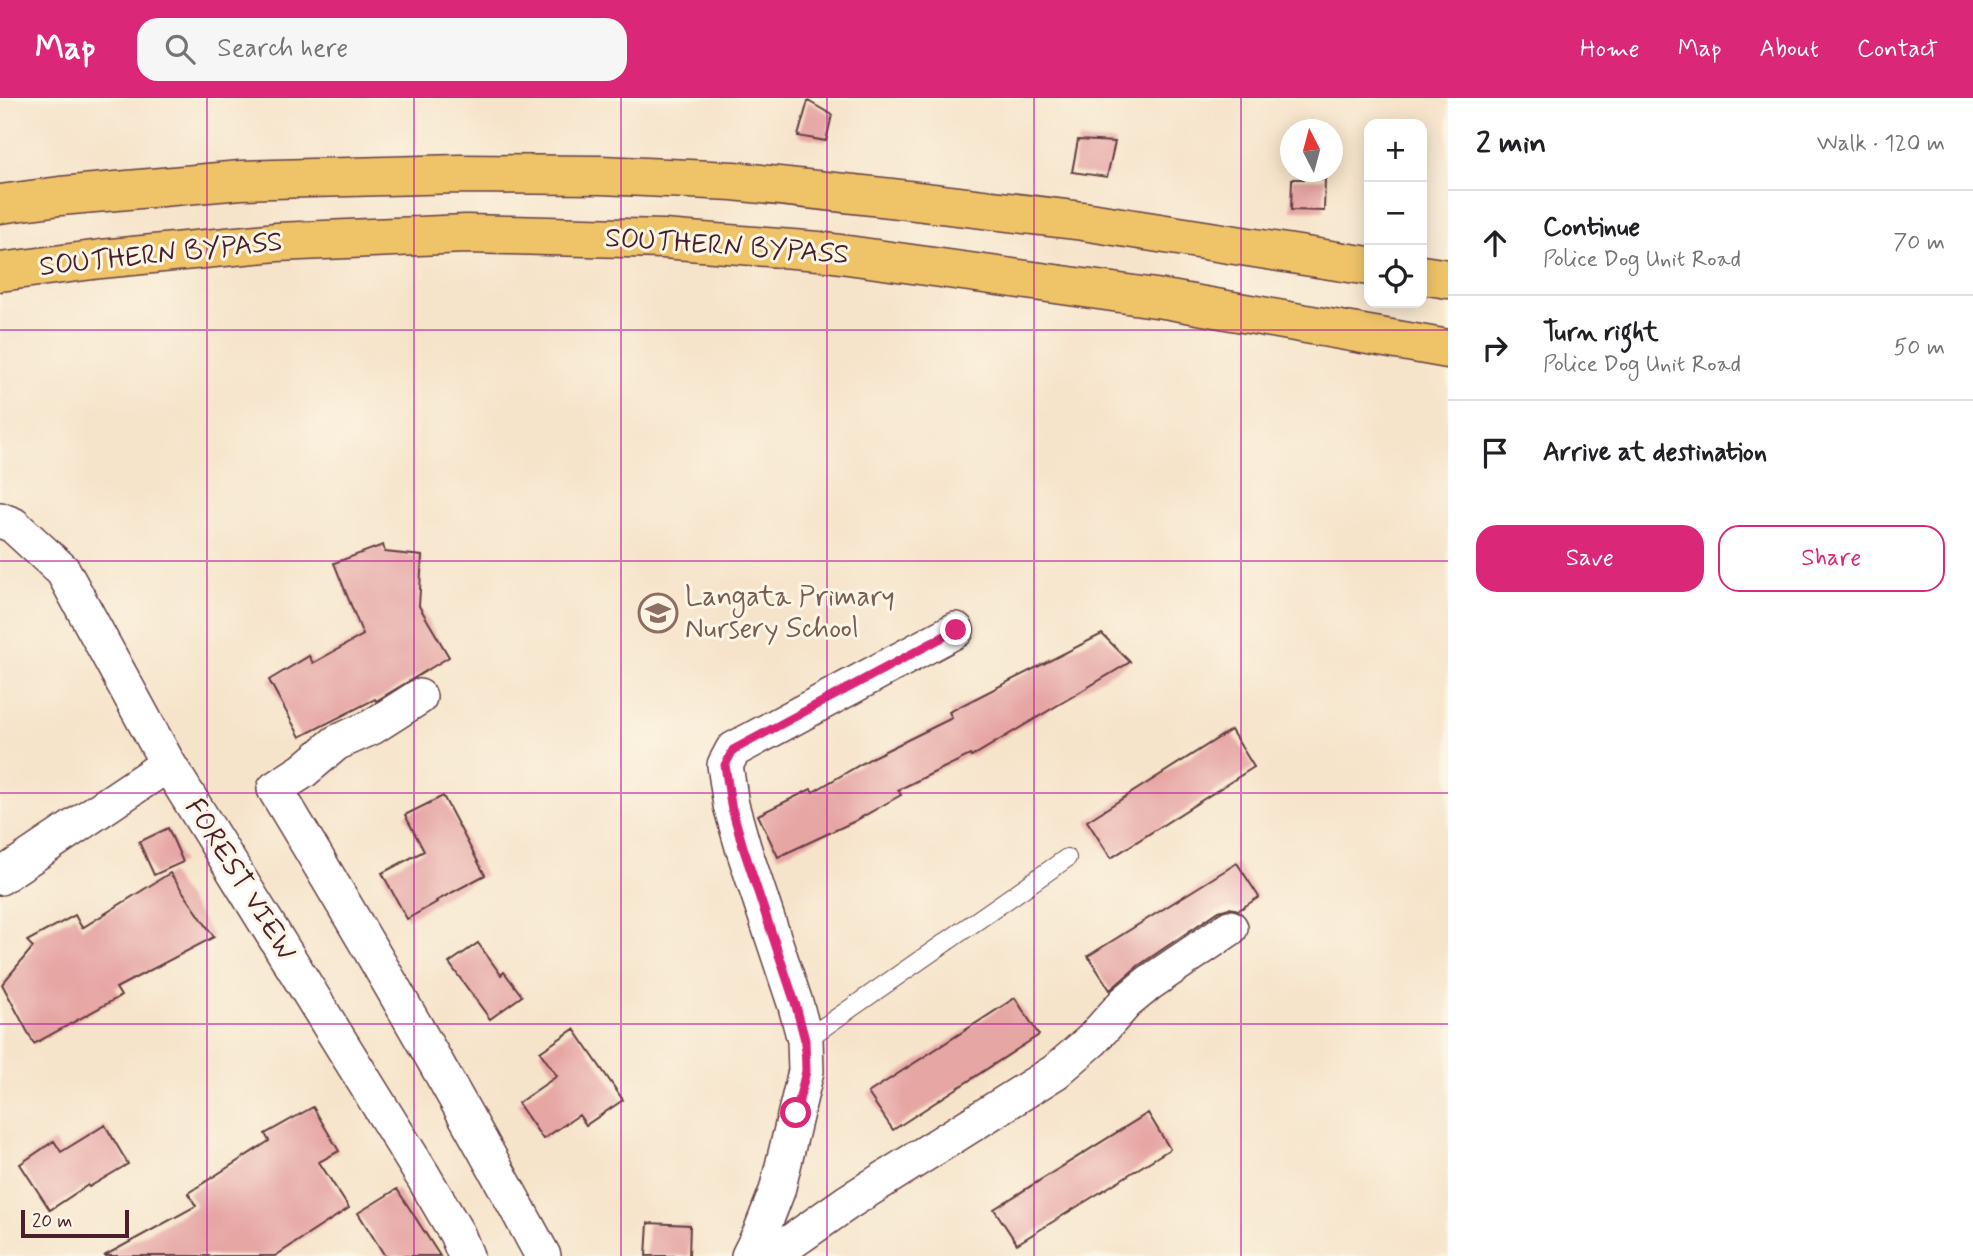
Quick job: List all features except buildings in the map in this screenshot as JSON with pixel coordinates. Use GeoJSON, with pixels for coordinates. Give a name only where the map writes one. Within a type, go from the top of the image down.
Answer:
{"type":"FeatureCollection","features":[{"type":"Feature","properties":{"kind":"highway"},"geometry":{"type":"LineString","coordinates":[[0,204],[241,180],[460,174],[601,175],[733,181],[891,198],[1083,221],[1364,265]]}},
{"type":"Feature","properties":{"kind":"highway","name":"SOUTHERN BYPASS"},"geometry":{"type":"LineString","coordinates":[[0,272],[278,242],[466,234],[663,239],[832,253],[1170,300],[1448,349]]}},
{"type":"Feature","properties":{"kind":"highway"},"geometry":{"type":"LineString","coordinates":[[1427,276],[1448,279]]}},
{"type":"Feature","properties":{"kind":"street","name":"FOREST VIEW"},"geometry":{"type":"LineString","coordinates":[[0,520],[13,525],[64,571],[168,764],[423,1176],[457,1234],[466,1256]]}},
{"type":"Feature","properties":{"kind":"street"},"geometry":{"type":"LineString","coordinates":[[749,1256],[769,1212],[787,1155],[806,1071],[805,1040],[743,847],[731,805],[725,765],[733,750],[956,630]]}},
{"type":"Feature","properties":{"kind":"street"},"geometry":{"type":"LineString","coordinates":[[419,697],[372,727],[336,743],[303,771],[275,789],[336,889],[543,1256]]}},
{"type":"Feature","properties":{"kind":"street"},"geometry":{"type":"LineString","coordinates":[[0,877],[168,764]]}},
{"type":"Feature","properties":{"kind":"street"},"geometry":{"type":"LineString","coordinates":[[771,1256],[848,1202],[1055,1072],[1092,1040],[1126,1002],[1149,983],[1230,928]]}},
{"type":"Feature","properties":{"kind":"lane"},"geometry":{"type":"LineString","coordinates":[[805,1040],[1067,858]]}},
{"type":"Feature","properties":{"kind":"place","name":"Langata Primary Nursery School"},"geometry":{"type":"Point","coordinates":[658,613]}},
{"type":"Feature","properties":{"kind":"route"},"geometry":{"type":"LineString","coordinates":[[796,1113],[806,1071],[805,1040],[743,847],[731,805],[725,765],[733,750],[956,630]]}}]}
